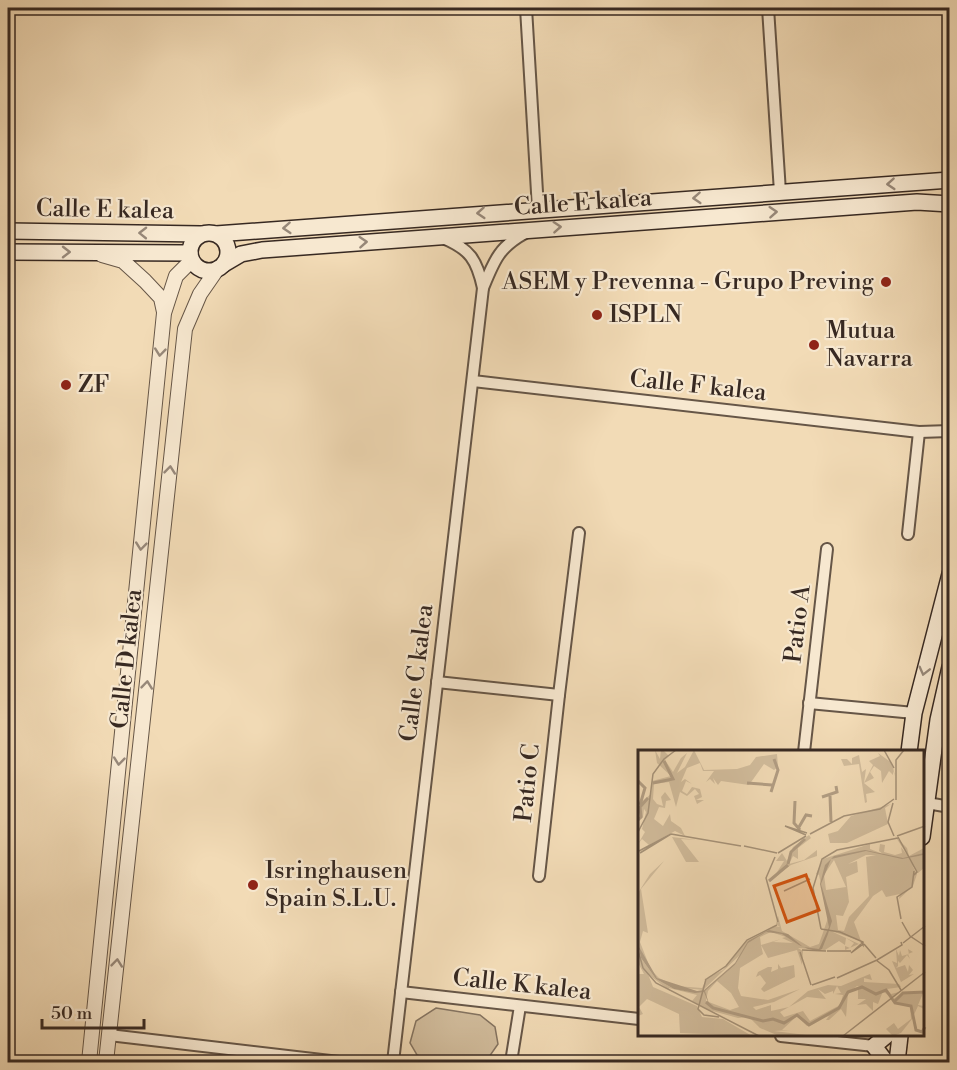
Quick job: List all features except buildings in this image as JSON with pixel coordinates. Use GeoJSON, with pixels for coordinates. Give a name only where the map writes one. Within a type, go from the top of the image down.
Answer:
{"type":"FeatureCollection","features":[{"type":"Feature","properties":{"kind":"main road","name":"Calle E kalea"},"geometry":{"type":"LineString","coordinates":[[8,231],[208,234],[950,180]]}},
{"type":"Feature","properties":{"kind":"main road","name":"Calle E kalea"},"geometry":{"type":"LineString","coordinates":[[221,266],[241,254],[262,250],[917,202],[950,204]]}},
{"type":"Feature","properties":{"kind":"main road"},"geometry":{"type":"LineString","coordinates":[[208,234],[226,244],[227,258],[221,266],[203,270],[196,266],[191,256],[195,239],[208,234]]}},
{"type":"Feature","properties":{"kind":"main road","name":"Calle E kalea"},"geometry":{"type":"LineString","coordinates":[[8,252],[95,252],[191,256]]}},
{"type":"Feature","properties":{"kind":"main road"},"geometry":{"type":"LineString","coordinates":[[909,750],[914,713],[950,574]]}},
{"type":"Feature","properties":{"kind":"main road"},"geometry":{"type":"LineString","coordinates":[[924,823],[938,720],[950,667]]}},
{"type":"Feature","properties":{"kind":"main road"},"geometry":{"type":"LineString","coordinates":[[897,1062],[900,1037]]}},
{"type":"Feature","properties":{"kind":"main road"},"geometry":{"type":"LineString","coordinates":[[873,1062],[875,1041]]}},
{"type":"Feature","properties":{"kind":"main road"},"geometry":{"type":"LineString","coordinates":[[875,1041],[886,1062]]}},
{"type":"Feature","properties":{"kind":"street","name":"Calle E kalea"},"geometry":{"type":"LineString","coordinates":[[526,8],[538,209]]}},
{"type":"Feature","properties":{"kind":"street"},"geometry":{"type":"LineString","coordinates":[[768,8],[780,192]]}},
{"type":"Feature","properties":{"kind":"street"},"geometry":{"type":"LineString","coordinates":[[483,288],[500,251],[510,242],[534,229]]}},
{"type":"Feature","properties":{"kind":"street"},"geometry":{"type":"LineString","coordinates":[[437,236],[469,253],[478,268],[483,288]]}},
{"type":"Feature","properties":{"kind":"street"},"geometry":{"type":"LineString","coordinates":[[95,252],[123,261],[161,298],[164,314]]}},
{"type":"Feature","properties":{"kind":"street","name":"Calle D kalea"},"geometry":{"type":"LineString","coordinates":[[89,1062],[164,314],[176,276],[191,256]]}},
{"type":"Feature","properties":{"kind":"street","name":"Calle D kalea"},"geometry":{"type":"LineString","coordinates":[[106,1062],[185,329],[200,294],[221,266]]}},
{"type":"Feature","properties":{"kind":"street","name":"Calle C kalea"},"geometry":{"type":"LineString","coordinates":[[393,1062],[483,288]]}},
{"type":"Feature","properties":{"kind":"street","name":"Calle F kalea"},"geometry":{"type":"LineString","coordinates":[[473,381],[919,432],[950,431]]}},
{"type":"Feature","properties":{"kind":"street"},"geometry":{"type":"LineString","coordinates":[[908,534],[919,432]]}},
{"type":"Feature","properties":{"kind":"street","name":"Patio C"},"geometry":{"type":"LineString","coordinates":[[539,876],[579,533]]}},
{"type":"Feature","properties":{"kind":"street","name":"Patio A"},"geometry":{"type":"LineString","coordinates":[[804,750],[827,549]]}},
{"type":"Feature","properties":{"kind":"street"},"geometry":{"type":"LineString","coordinates":[[437,682],[559,695]]}},
{"type":"Feature","properties":{"kind":"street"},"geometry":{"type":"LineString","coordinates":[[810,703],[914,713]]}},
{"type":"Feature","properties":{"kind":"street"},"geometry":{"type":"LineString","coordinates":[[927,803],[950,807]]}},
{"type":"Feature","properties":{"kind":"street"},"geometry":{"type":"LineString","coordinates":[[100,957],[104,969],[100,1023],[109,1035],[322,1062],[339,1062]]}},
{"type":"Feature","properties":{"kind":"street","name":"Calle K kalea"},"geometry":{"type":"LineString","coordinates":[[401,993],[638,1019]]}},
{"type":"Feature","properties":{"kind":"street"},"geometry":{"type":"LineString","coordinates":[[511,1062],[520,1006]]}},
{"type":"Feature","properties":{"kind":"street"},"geometry":{"type":"LineString","coordinates":[[95,1062],[97,1053],[109,1035]]}},
{"type":"Feature","properties":{"kind":"street"},"geometry":{"type":"LineString","coordinates":[[812,1037],[875,1041]]}},
{"type":"Feature","properties":{"kind":"shaded area"},"geometry":{"type":"Polygon","coordinates":[[[436,1008],[480,1015],[495,1027],[498,1044],[489,1057],[481,1062],[436,1062],[417,1055],[410,1043],[416,1021],[436,1008]]]}},
{"type":"Feature","properties":{"kind":"place","name":"ASEM y Prevenna - Grupo Preving"},"geometry":{"type":"Point","coordinates":[886,282]}},
{"type":"Feature","properties":{"kind":"place","name":"ISPLN"},"geometry":{"type":"Point","coordinates":[597,315]}},
{"type":"Feature","properties":{"kind":"place","name":"Mutua Navarra"},"geometry":{"type":"Point","coordinates":[814,345]}},
{"type":"Feature","properties":{"kind":"place","name":"ZF"},"geometry":{"type":"Point","coordinates":[66,385]}},
{"type":"Feature","properties":{"kind":"place","name":"Isringhausen Spain S.L.U."},"geometry":{"type":"Point","coordinates":[253,885]}}]}
